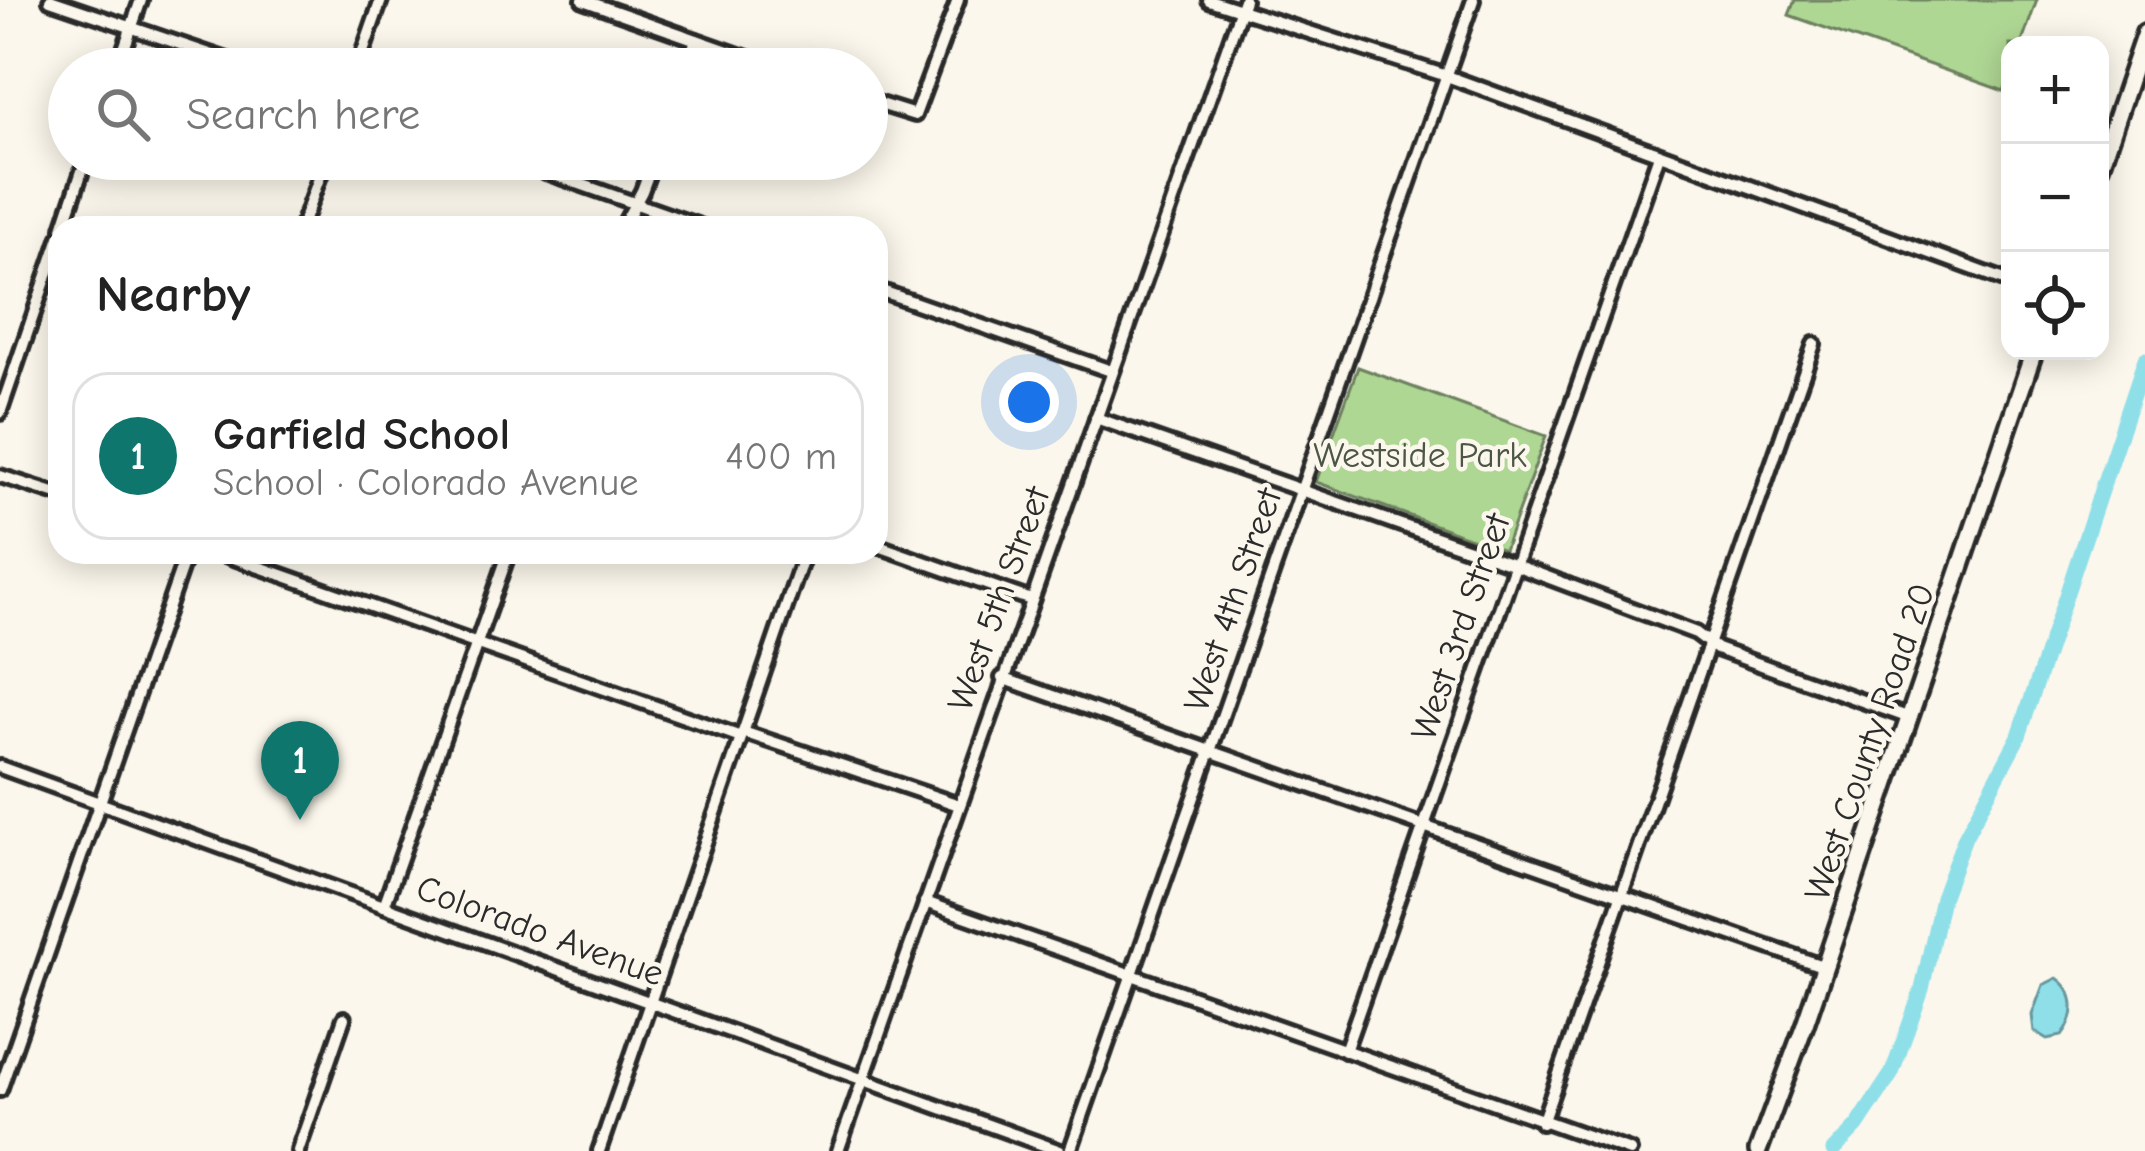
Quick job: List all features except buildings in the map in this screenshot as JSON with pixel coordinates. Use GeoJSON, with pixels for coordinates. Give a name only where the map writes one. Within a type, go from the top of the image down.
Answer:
{"type":"FeatureCollection","features":[{"type":"Feature","properties":{"kind":"main road"},"geometry":{"type":"LineString","coordinates":[[2107,144],[2145,33]]}},
{"type":"Feature","properties":{"kind":"main road","name":"West County Road 20"},"geometry":{"type":"LineString","coordinates":[[1758,1151],[2031,360]]}},
{"type":"Feature","properties":{"kind":"street"},"geometry":{"type":"LineString","coordinates":[[50,0],[193,48]]}},
{"type":"Feature","properties":{"kind":"street"},"geometry":{"type":"LineString","coordinates":[[124,48],[141,0]]}},
{"type":"Feature","properties":{"kind":"street"},"geometry":{"type":"LineString","coordinates":[[364,48],[381,0]]}},
{"type":"Feature","properties":{"kind":"street"},"geometry":{"type":"LineString","coordinates":[[583,0],[719,48]]}},
{"type":"Feature","properties":{"kind":"street"},"geometry":{"type":"LineString","coordinates":[[888,107],[915,115],[958,0]]}},
{"type":"Feature","properties":{"kind":"street"},"geometry":{"type":"LineString","coordinates":[[1208,0],[1242,6],[1447,76],[2001,278]]}},
{"type":"Feature","properties":{"kind":"street","name":"West 4th Street"},"geometry":{"type":"LineString","coordinates":[[1070,1151],[1473,0]]}},
{"type":"Feature","properties":{"kind":"street","name":"West 5th Street"},"geometry":{"type":"LineString","coordinates":[[838,1151],[1242,6]]}},
{"type":"Feature","properties":{"kind":"street"},"geometry":{"type":"LineString","coordinates":[[693,48],[696,40]]}},
{"type":"Feature","properties":{"kind":"street","name":"West 3rd Street"},"geometry":{"type":"LineString","coordinates":[[1345,1051],[1659,155]]}},
{"type":"Feature","properties":{"kind":"street"},"geometry":{"type":"LineString","coordinates":[[67,216],[79,180]]}},
{"type":"Feature","properties":{"kind":"street"},"geometry":{"type":"LineString","coordinates":[[305,216],[318,180]]}},
{"type":"Feature","properties":{"kind":"street"},"geometry":{"type":"LineString","coordinates":[[569,180],[671,216]]}},
{"type":"Feature","properties":{"kind":"street"},"geometry":{"type":"LineString","coordinates":[[628,216],[645,180]]}},
{"type":"Feature","properties":{"kind":"street"},"geometry":{"type":"LineString","coordinates":[[0,413],[48,272]]}},
{"type":"Feature","properties":{"kind":"street"},"geometry":{"type":"LineString","coordinates":[[888,293],[1112,371]]}},
{"type":"Feature","properties":{"kind":"street"},"geometry":{"type":"LineString","coordinates":[[1542,1123],[1814,344]]}},
{"type":"Feature","properties":{"kind":"street"},"geometry":{"type":"LineString","coordinates":[[1096,418],[1515,565],[1910,718]]}},
{"type":"Feature","properties":{"kind":"street"},"geometry":{"type":"LineString","coordinates":[[0,476],[48,491]]}},
{"type":"Feature","properties":{"kind":"street"},"geometry":{"type":"LineString","coordinates":[[888,549],[1031,600]]}},
{"type":"Feature","properties":{"kind":"street"},"geometry":{"type":"LineString","coordinates":[[0,1090],[183,564]]}},
{"type":"Feature","properties":{"kind":"street"},"geometry":{"type":"LineString","coordinates":[[251,564],[959,805]]}},
{"type":"Feature","properties":{"kind":"street"},"geometry":{"type":"LineString","coordinates":[[384,906],[504,564]]}},
{"type":"Feature","properties":{"kind":"street"},"geometry":{"type":"LineString","coordinates":[[599,1151],[801,564]]}},
{"type":"Feature","properties":{"kind":"street"},"geometry":{"type":"LineString","coordinates":[[1002,678],[1825,967]]}},
{"type":"Feature","properties":{"kind":"street","name":"Colorado Avenue"},"geometry":{"type":"LineString","coordinates":[[0,767],[1060,1151]]}},
{"type":"Feature","properties":{"kind":"street"},"geometry":{"type":"LineString","coordinates":[[926,902],[1621,1150]]}},
{"type":"Feature","properties":{"kind":"street"},"geometry":{"type":"LineString","coordinates":[[298,1151],[344,1018]]}},
{"type":"Feature","properties":{"kind":"green space"},"geometry":{"type":"Polygon","coordinates":[[[1795,0],[2037,0],[2024,36],[2001,36],[2001,90],[1789,15],[1795,0]]]}},
{"type":"Feature","properties":{"kind":"green space","name":"Westside Park"},"geometry":{"type":"Polygon","coordinates":[[[1358,367],[1546,436],[1504,550],[1316,482],[1358,367]]]}},
{"type":"Feature","properties":{"kind":"water"},"geometry":{"type":"Polygon","coordinates":[[[2057,978],[2069,991],[2073,1013],[2062,1036],[2047,1039],[2034,1031],[2032,1015],[2043,985],[2057,978]]]}},
{"type":"Feature","properties":{"kind":"waterway"},"geometry":{"type":"LineString","coordinates":[[1833,1151],[1857,1126],[1892,1073],[1922,989],[1942,898],[1965,837],[2019,736],[2145,359]]}},
{"type":"Feature","properties":{"kind":"place","name":"Garfield School"},"geometry":{"type":"Point","coordinates":[300,820]}}]}
